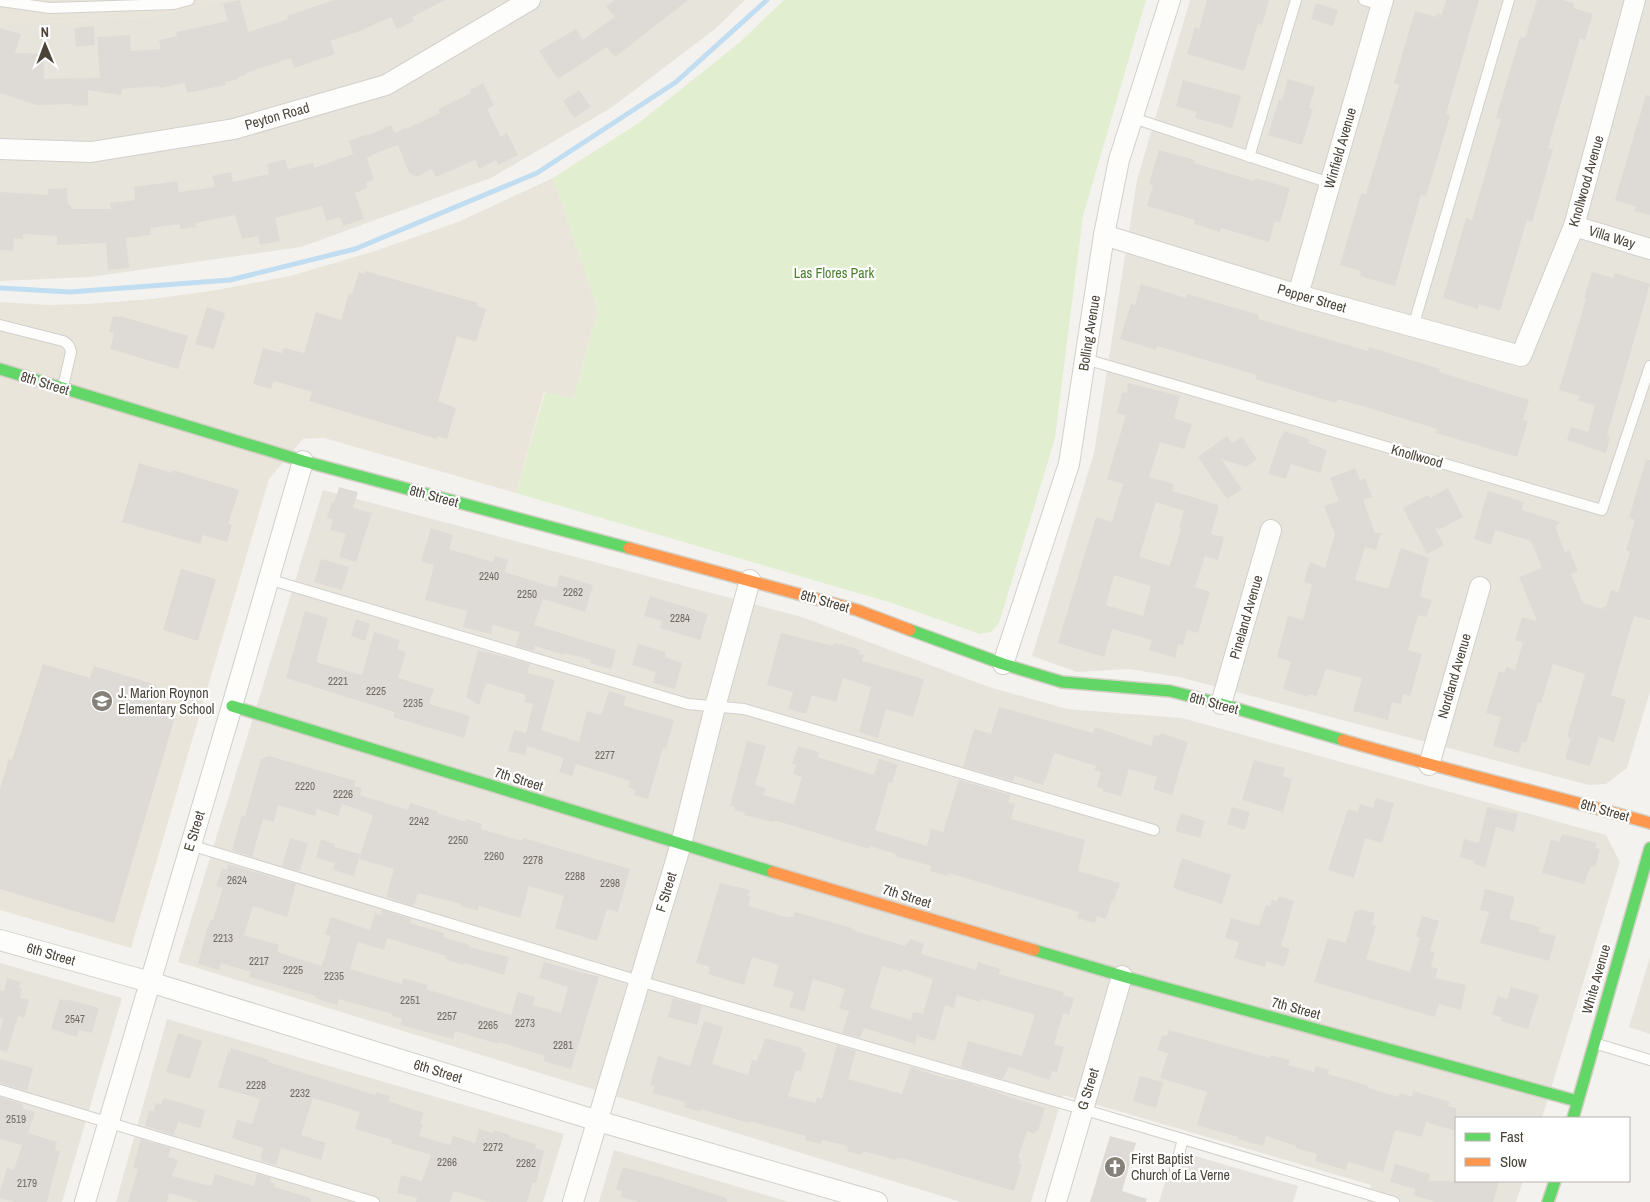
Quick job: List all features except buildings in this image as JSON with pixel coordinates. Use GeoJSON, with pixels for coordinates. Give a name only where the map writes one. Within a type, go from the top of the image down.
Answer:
{"type":"FeatureCollection","features":[{"type":"Feature","properties":{"kind":"street","name":"Peyton Road"},"geometry":{"type":"LineString","coordinates":[[0,148],[91,152],[244,126],[386,85],[530,0]]}},
{"type":"Feature","properties":{"kind":"street","name":"Bolling Avenue"},"geometry":{"type":"LineString","coordinates":[[1003,664],[1069,464],[1104,234],[1120,160],[1170,0]]}},
{"type":"Feature","properties":{"kind":"street","name":"Knollwood Avenue"},"geometry":{"type":"LineString","coordinates":[[1521,356],[1574,226],[1635,0]]}},
{"type":"Feature","properties":{"kind":"street","name":"Winfield Avenue"},"geometry":{"type":"LineString","coordinates":[[1298,295],[1330,183],[1376,2]]}},
{"type":"Feature","properties":{"kind":"street","name":"Villa Way"},"geometry":{"type":"LineString","coordinates":[[1574,226],[1650,249]]}},
{"type":"Feature","properties":{"kind":"street","name":"Pepper Street"},"geometry":{"type":"LineString","coordinates":[[1104,234],[1298,295],[1521,356]]}},
{"type":"Feature","properties":{"kind":"street","name":"8th Street"},"geometry":{"type":"LineString","coordinates":[[0,369],[303,460],[857,610],[1003,664],[1062,682],[1170,691],[1221,704],[1429,765],[1544,793],[1650,823]]}},
{"type":"Feature","properties":{"kind":"street","name":"E Street"},"geometry":{"type":"LineString","coordinates":[[85,1202],[303,460]]}},
{"type":"Feature","properties":{"kind":"street","name":"Pineland Avenue"},"geometry":{"type":"LineString","coordinates":[[1221,704],[1271,530]]}},
{"type":"Feature","properties":{"kind":"street","name":"F Street"},"geometry":{"type":"LineString","coordinates":[[573,1202],[681,844],[714,707],[750,580]]}},
{"type":"Feature","properties":{"kind":"street","name":"Nordland Avenue"},"geometry":{"type":"LineString","coordinates":[[1429,765],[1480,588]]}},
{"type":"Feature","properties":{"kind":"street","name":"7th Street"},"geometry":{"type":"LineString","coordinates":[[232,706],[681,844],[1122,976],[1577,1101]]}},
{"type":"Feature","properties":{"kind":"street","name":"White Avenue"},"geometry":{"type":"LineString","coordinates":[[1572,1117],[1594,1042],[1643,899],[1650,848]]}},
{"type":"Feature","properties":{"kind":"street","name":"6th Street"},"geometry":{"type":"LineString","coordinates":[[0,940],[150,982],[598,1121],[877,1202]]}},
{"type":"Feature","properties":{"kind":"street","name":"G Street"},"geometry":{"type":"LineString","coordinates":[[1056,1202],[1122,976]]}},
{"type":"Feature","properties":{"kind":"street"},"geometry":{"type":"LineString","coordinates":[[1548,1202],[1554,1182]]}},
{"type":"Feature","properties":{"kind":"lane"},"geometry":{"type":"LineString","coordinates":[[0,1],[50,8],[174,4],[189,0]]}},
{"type":"Feature","properties":{"kind":"lane"},"geometry":{"type":"LineString","coordinates":[[1249,157],[1296,0]]}},
{"type":"Feature","properties":{"kind":"lane"},"geometry":{"type":"LineString","coordinates":[[1413,327],[1508,0]]}},
{"type":"Feature","properties":{"kind":"lane"},"geometry":{"type":"LineString","coordinates":[[1133,118],[1330,183]]}},
{"type":"Feature","properties":{"kind":"lane"},"geometry":{"type":"LineString","coordinates":[[0,325],[63,341],[68,345],[71,352],[63,388]]}},
{"type":"Feature","properties":{"kind":"lane","name":"Knollwood"},"geometry":{"type":"LineString","coordinates":[[1085,359],[1602,510],[1650,366]]}},
{"type":"Feature","properties":{"kind":"lane"},"geometry":{"type":"LineString","coordinates":[[268,579],[688,704],[744,709],[1154,830]]}},
{"type":"Feature","properties":{"kind":"lane"},"geometry":{"type":"LineString","coordinates":[[190,844],[639,981],[1082,1109],[1394,1202]]}},
{"type":"Feature","properties":{"kind":"lane"},"geometry":{"type":"LineString","coordinates":[[1594,1042],[1650,1060]]}},
{"type":"Feature","properties":{"kind":"lane"},"geometry":{"type":"LineString","coordinates":[[0,1090],[374,1202]]}},
{"type":"Feature","properties":{"kind":"lane"},"geometry":{"type":"LineString","coordinates":[[1175,1169],[1183,1139]]}},
{"type":"Feature","properties":{"kind":"shaded area"},"geometry":{"type":"Polygon","coordinates":[[[0,0],[229,0],[142,18],[0,22],[0,0]]]}},
{"type":"Feature","properties":{"kind":"shaded area"},"geometry":{"type":"Polygon","coordinates":[[[229,0],[745,0],[715,29],[611,108],[491,178],[301,247],[90,277],[0,281],[0,22],[142,18],[229,0]]]}},
{"type":"Feature","properties":{"kind":"shaded area"},"geometry":{"type":"Polygon","coordinates":[[[1190,0],[1650,0],[1650,692],[1627,768],[1606,784],[1589,785],[1179,677],[1128,669],[1077,672],[1032,656],[1094,453],[1137,180],[1190,0]]]}},
{"type":"Feature","properties":{"kind":"shaded area","name":"J. Marion Roynon Elementary School"},"geometry":{"type":"Polygon","coordinates":[[[553,178],[598,310],[573,399],[544,392],[516,493],[324,438],[303,439],[269,479],[131,948],[0,910],[0,302],[48,305],[152,299],[217,290],[290,276],[375,251],[458,222],[553,178]]]}},
{"type":"Feature","properties":{"kind":"shaded area"},"geometry":{"type":"Polygon","coordinates":[[[323,490],[802,617],[989,687],[1067,709],[1182,718],[1606,835],[1620,862],[1542,1117],[1455,1117],[1455,1182],[1523,1182],[1516,1202],[1367,1202],[1371,1185],[1063,1095],[1031,1202],[961,1202],[178,962],[323,490]]]}},
{"type":"Feature","properties":{"kind":"shaded area"},"geometry":{"type":"Polygon","coordinates":[[[1650,957],[1650,1034],[1629,1027],[1650,957]]]}},
{"type":"Feature","properties":{"kind":"shaded area"},"geometry":{"type":"Polygon","coordinates":[[[0,963],[122,998],[62,1202],[0,1202],[0,963]]]}},
{"type":"Feature","properties":{"kind":"shaded area"},"geometry":{"type":"Polygon","coordinates":[[[167,1019],[564,1134],[543,1202],[116,1202],[167,1019]]]}},
{"type":"Feature","properties":{"kind":"shaded area"},"geometry":{"type":"Polygon","coordinates":[[[614,1150],[789,1202],[599,1202],[614,1150]]]}},
{"type":"Feature","properties":{"kind":"shaded area"},"geometry":{"type":"Polygon","coordinates":[[[1175,1150],[1298,1186],[1293,1202],[1159,1202],[1175,1150]]]}},
{"type":"Feature","properties":{"kind":"green space","name":"Las Flores Park"},"geometry":{"type":"Polygon","coordinates":[[[784,0],[1146,0],[1083,216],[1055,438],[999,623],[991,632],[980,634],[892,603],[516,493],[545,392],[573,399],[598,310],[553,178],[640,122],[739,43],[784,0]]]}},
{"type":"Feature","properties":{"kind":"waterway"},"geometry":{"type":"LineString","coordinates":[[0,288],[70,292],[230,280],[355,249],[537,173],[676,82],[767,0]]}},
{"type":"Feature","properties":{"kind":"traffic: fast"},"geometry":{"type":"LineString","coordinates":[[0,369],[303,461],[629,548]]}},
{"type":"Feature","properties":{"kind":"traffic: fast"},"geometry":{"type":"LineString","coordinates":[[910,630],[1003,664],[1062,682],[1170,691],[1343,740]]}},
{"type":"Feature","properties":{"kind":"traffic: fast"},"geometry":{"type":"LineString","coordinates":[[232,706],[773,872]]}},
{"type":"Feature","properties":{"kind":"traffic: fast"},"geometry":{"type":"LineString","coordinates":[[1573,1117],[1650,848]]}},
{"type":"Feature","properties":{"kind":"traffic: fast"},"geometry":{"type":"LineString","coordinates":[[1034,950],[1577,1101]]}},
{"type":"Feature","properties":{"kind":"traffic: fast"},"geometry":{"type":"LineString","coordinates":[[1548,1202],[1555,1182]]}},
{"type":"Feature","properties":{"kind":"traffic: slow"},"geometry":{"type":"LineString","coordinates":[[629,548],[857,610],[910,630]]}},
{"type":"Feature","properties":{"kind":"traffic: slow"},"geometry":{"type":"LineString","coordinates":[[1343,740],[1650,823]]}},
{"type":"Feature","properties":{"kind":"traffic: slow"},"geometry":{"type":"LineString","coordinates":[[773,872],[1034,950]]}},
{"type":"Feature","properties":{"kind":"place","name":"J. Marion Roynon Elementary School"},"geometry":{"type":"Point","coordinates":[102,701]}},
{"type":"Feature","properties":{"kind":"place","name":"First Baptist Church of La Verne"},"geometry":{"type":"Point","coordinates":[1115,1167]}}]}
